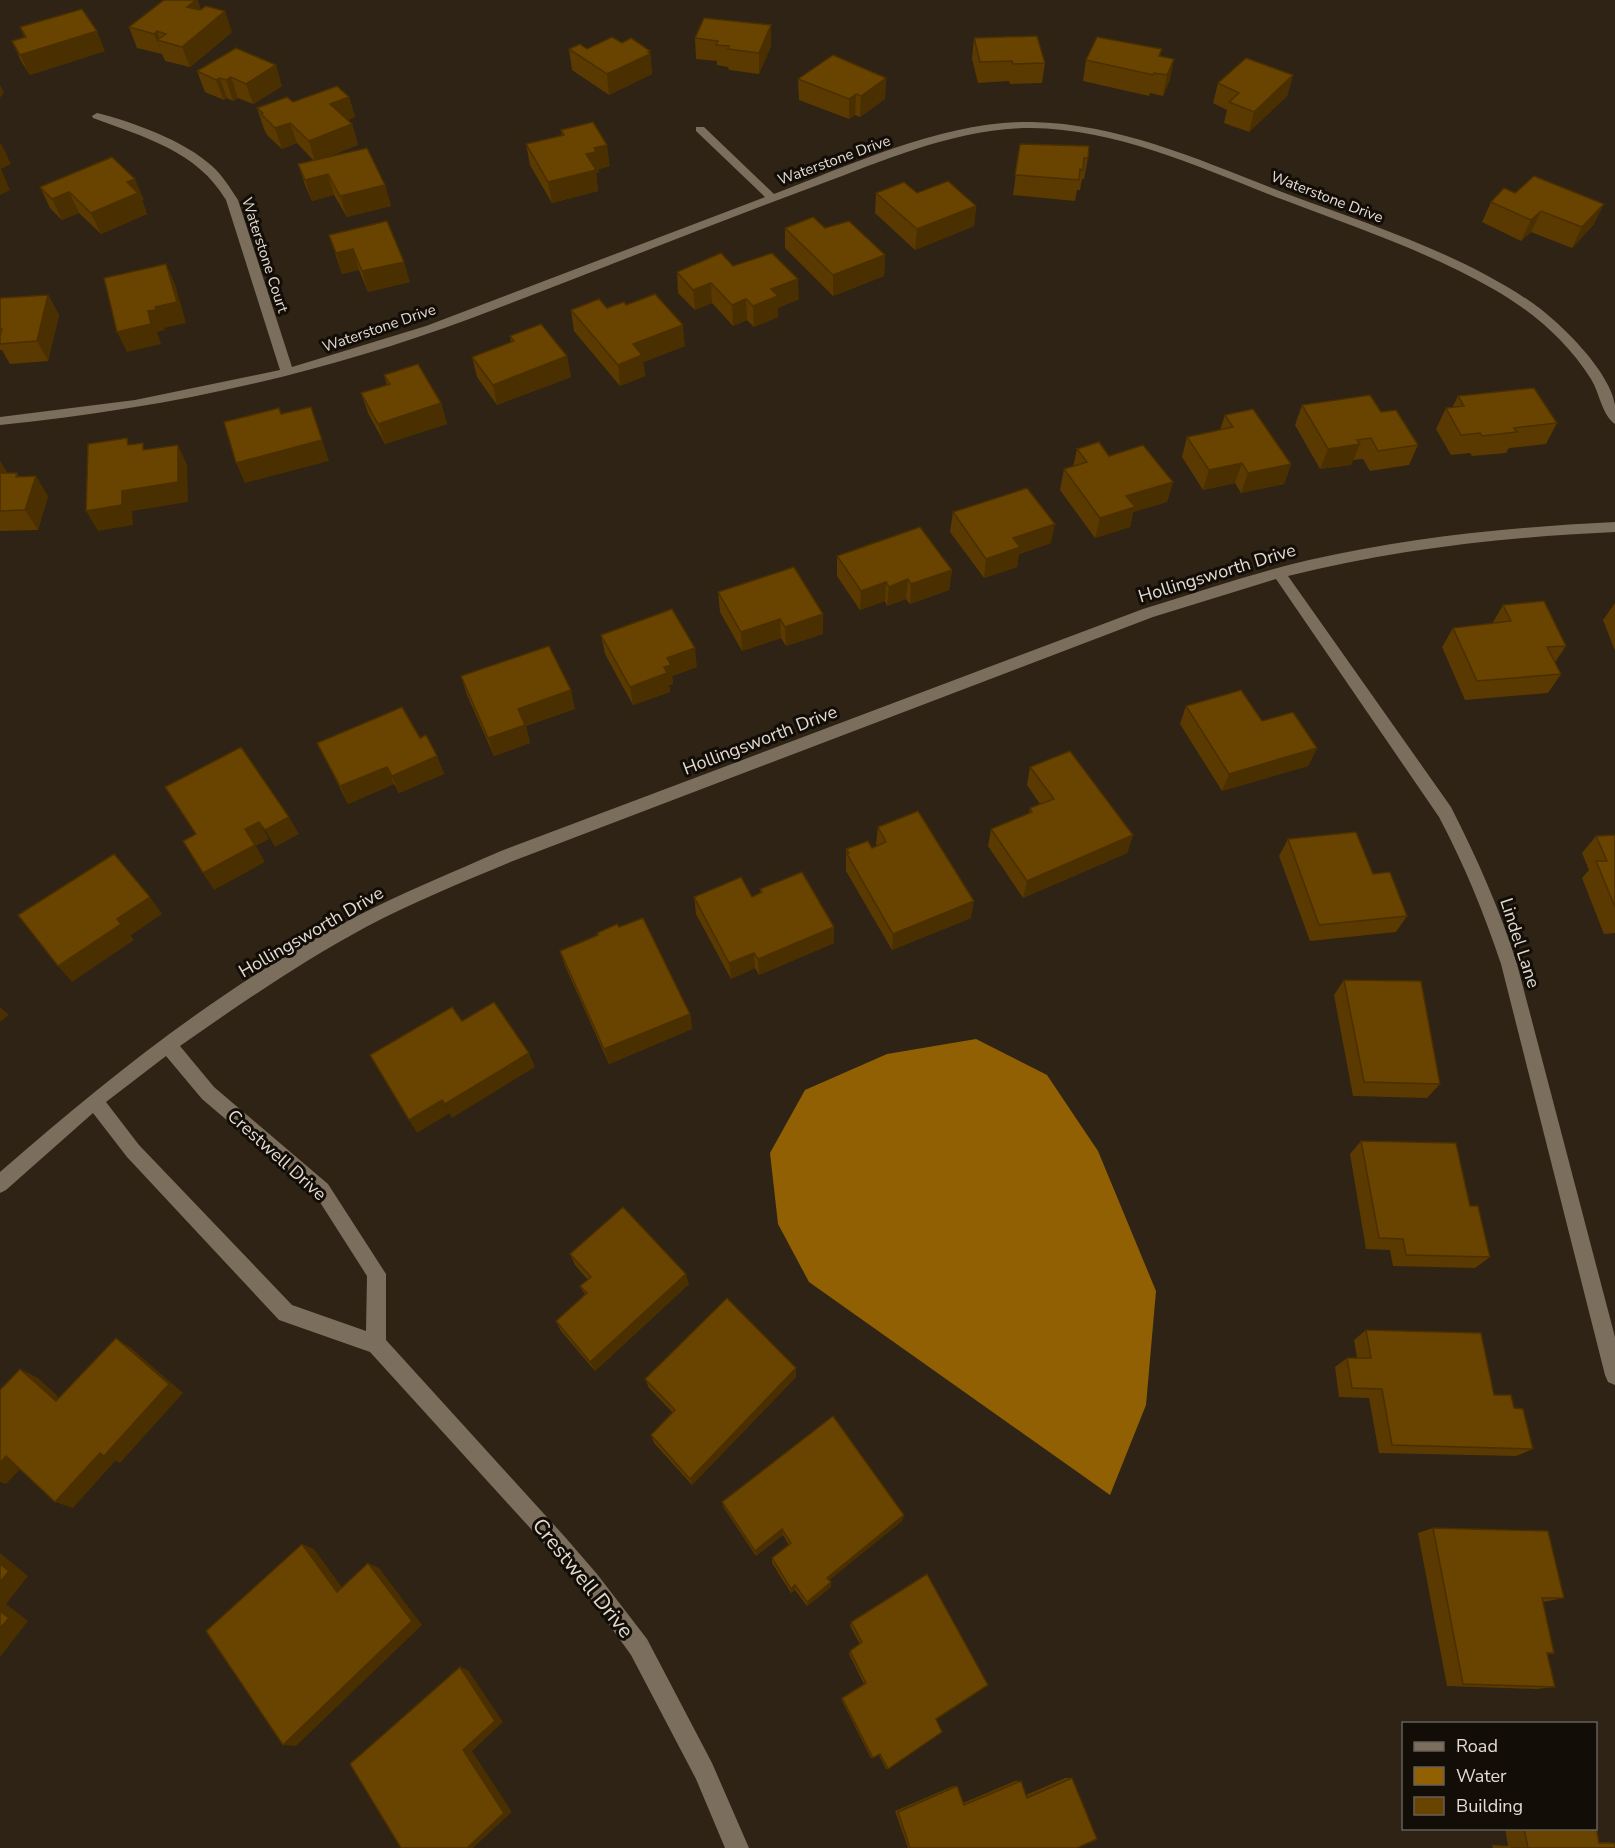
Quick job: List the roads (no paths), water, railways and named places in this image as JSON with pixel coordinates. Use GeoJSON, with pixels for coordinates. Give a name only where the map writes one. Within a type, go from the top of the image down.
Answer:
{"type":"FeatureCollection","features":[{"type":"Feature","properties":{"kind":"street","name":"Waterstone Court"},"geometry":{"type":"LineString","coordinates":[[97,116],[183,150],[210,168],[220,178],[232,200],[287,372]]}},
{"type":"Feature","properties":{"kind":"street","name":"Waterstone Drive"},"geometry":{"type":"LineString","coordinates":[[0,421],[147,403],[322,364],[402,338],[772,198],[933,140],[986,128],[1030,125],[1067,127],[1146,142],[1277,194],[1326,210],[1485,278],[1537,312],[1573,346],[1600,383],[1615,420]]}},
{"type":"Feature","properties":{"kind":"street"},"geometry":{"type":"LineString","coordinates":[[700,129],[772,198]]}},
{"type":"Feature","properties":{"kind":"street","name":"Hollingsworth Drive"},"geometry":{"type":"LineString","coordinates":[[0,1184],[94,1101],[238,996],[309,951],[361,922],[466,873],[1148,613],[1279,573],[1348,557],[1447,540],[1615,527]]}},
{"type":"Feature","properties":{"kind":"street","name":"Lindel Lane"},"geometry":{"type":"LineString","coordinates":[[1279,573],[1445,812],[1464,848],[1496,924],[1509,964],[1615,1375]]}},
{"type":"Feature","properties":{"kind":"street","name":"Crestwell Drive"},"geometry":{"type":"LineString","coordinates":[[168,1045],[208,1093],[322,1190],[377,1274],[376,1344]]}},
{"type":"Feature","properties":{"kind":"street","name":"Crestwell Drive"},"geometry":{"type":"LineString","coordinates":[[94,1101],[133,1151],[286,1313],[376,1344],[558,1544],[622,1623],[654,1674],[699,1761],[737,1848]]}},
{"type":"Feature","properties":{"kind":"water"},"geometry":{"type":"Polygon","coordinates":[[[976,1039],[1047,1075],[1098,1151],[1156,1291],[1146,1405],[1110,1495],[809,1282],[778,1224],[770,1153],[805,1090],[887,1054],[976,1039]]]}}]}
